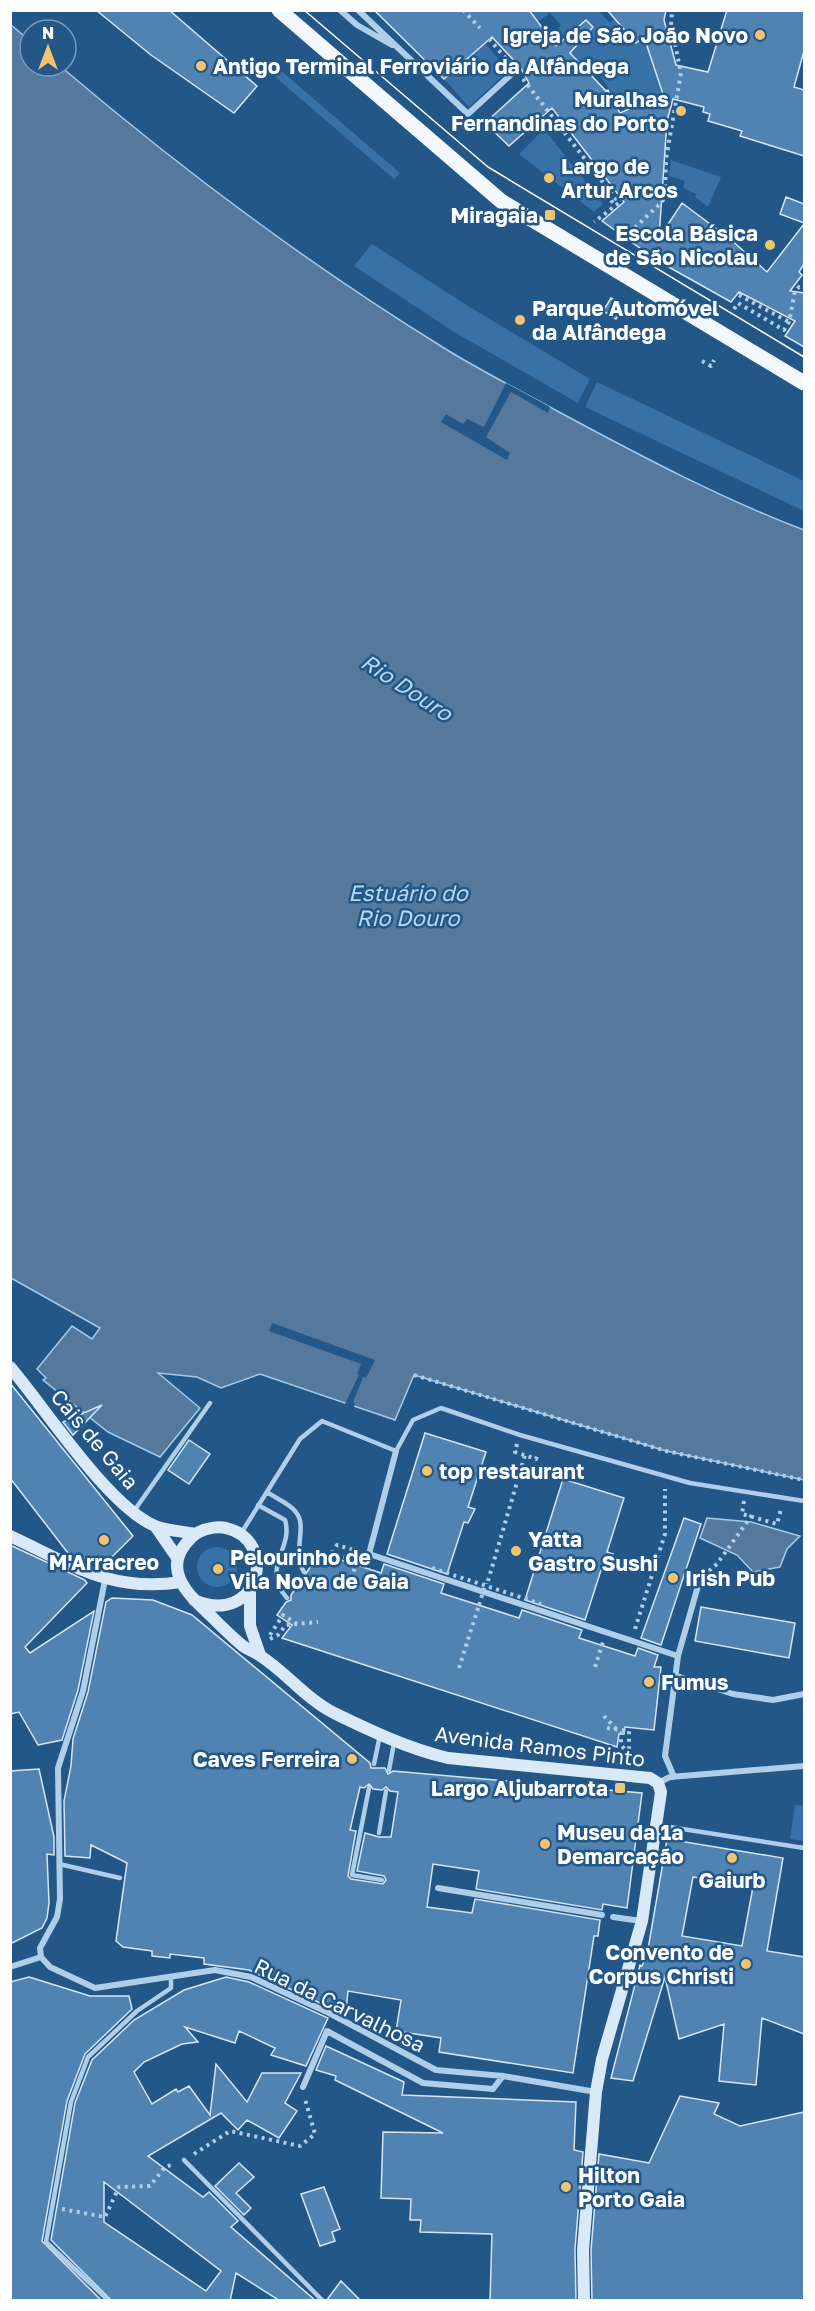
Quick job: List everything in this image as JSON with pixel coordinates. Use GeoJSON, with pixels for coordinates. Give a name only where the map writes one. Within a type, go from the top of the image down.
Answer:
{"type":"FeatureCollection","features":[{"type":"Feature","properties":{"kind":"main road"},"geometry":{"type":"LineString","coordinates":[[279,10],[501,201],[804,383]]}},
{"type":"Feature","properties":{"kind":"street"},"geometry":{"type":"LineString","coordinates":[[340,10],[357,25],[403,51]]}},
{"type":"Feature","properties":{"kind":"street"},"geometry":{"type":"LineString","coordinates":[[358,10],[468,114],[516,70]]}},
{"type":"Feature","properties":{"kind":"street","name":"Cais de Gaia"},"geometry":{"type":"LineString","coordinates":[[10,1367],[104,1484],[133,1513],[156,1527],[195,1534]]}},
{"type":"Feature","properties":{"kind":"street"},"geometry":{"type":"LineString","coordinates":[[396,1451],[369,1554],[678,1656]]}},
{"type":"Feature","properties":{"kind":"street","name":"Cais de Gaia"},"geometry":{"type":"LineString","coordinates":[[156,1527],[178,1559]]}},
{"type":"Feature","properties":{"kind":"street"},"geometry":{"type":"LineString","coordinates":[[210,1528],[226,1528],[240,1534],[251,1546],[257,1560],[257,1576],[250,1590],[239,1601],[224,1607],[209,1606],[194,1600],[183,1589],[181,1582],[178,1559],[184,1544],[195,1534],[210,1528]]}},
{"type":"Feature","properties":{"kind":"street"},"geometry":{"type":"LineString","coordinates":[[10,1536],[105,1580],[147,1586],[181,1582]]}},
{"type":"Feature","properties":{"kind":"street"},"geometry":{"type":"LineString","coordinates":[[674,1777],[664,1756],[678,1656],[700,1579]]}},
{"type":"Feature","properties":{"kind":"street"},"geometry":{"type":"LineString","coordinates":[[10,1967],[41,1957],[44,1937],[57,1917],[60,1899],[58,1768],[83,1691],[105,1580]]}},
{"type":"Feature","properties":{"kind":"street"},"geometry":{"type":"LineString","coordinates":[[250,1590],[250,1626],[260,1655]]}},
{"type":"Feature","properties":{"kind":"street","name":"Avenida Ramos Pinto"},"geometry":{"type":"LineString","coordinates":[[194,1600],[244,1647],[260,1655],[313,1700],[394,1740],[448,1758],[650,1778],[658,1783],[674,1777],[804,1766]]}},
{"type":"Feature","properties":{"kind":"street"},"geometry":{"type":"LineString","coordinates":[[677,1676],[733,1694],[773,1700],[804,1694]]}},
{"type":"Feature","properties":{"kind":"street"},"geometry":{"type":"LineString","coordinates":[[584,2301],[583,2250],[596,2092],[602,2059],[642,1921],[662,1792],[658,1783]]}},
{"type":"Feature","properties":{"kind":"street"},"geometry":{"type":"LineString","coordinates":[[438,1888],[602,1915]]}},
{"type":"Feature","properties":{"kind":"street"},"geometry":{"type":"LineString","coordinates":[[613,1917],[642,1921]]}},
{"type":"Feature","properties":{"kind":"street","name":"Rua da Carvalhosa"},"geometry":{"type":"LineString","coordinates":[[41,1957],[50,1967],[94,1988],[215,1970],[251,1977],[329,2013],[435,2070],[502,2076],[596,2092]]}},
{"type":"Feature","properties":{"kind":"street"},"geometry":{"type":"LineString","coordinates":[[303,2087],[327,2031],[423,2083],[493,2089],[502,2076]]}},
{"type":"Feature","properties":{"kind":"lane"},"geometry":{"type":"LineString","coordinates":[[133,1513],[210,1403]]}},
{"type":"Feature","properties":{"kind":"lane"},"geometry":{"type":"LineString","coordinates":[[240,1534],[300,1439],[321,1421],[396,1451],[413,1420],[441,1408],[520,1435],[690,1483],[804,1501]]}},
{"type":"Feature","properties":{"kind":"lane"},"geometry":{"type":"LineString","coordinates":[[267,1492],[296,1511],[301,1523],[297,1561],[304,1572]]}},
{"type":"Feature","properties":{"kind":"lane"},"geometry":{"type":"LineString","coordinates":[[258,1505],[285,1520],[288,1530],[276,1566],[278,1588],[287,1598]]}},
{"type":"Feature","properties":{"kind":"lane"},"geometry":{"type":"LineString","coordinates":[[374,1764],[380,1733]]}},
{"type":"Feature","properties":{"kind":"lane"},"geometry":{"type":"LineString","coordinates":[[389,1770],[394,1740]]}},
{"type":"Feature","properties":{"kind":"lane"},"geometry":{"type":"LineString","coordinates":[[369,1788],[352,1875],[382,1880]]}},
{"type":"Feature","properties":{"kind":"lane"},"geometry":{"type":"LineString","coordinates":[[378,1833],[386,1791]]}},
{"type":"Feature","properties":{"kind":"lane"},"geometry":{"type":"LineString","coordinates":[[657,1825],[804,1848]]}},
{"type":"Feature","properties":{"kind":"lane"},"geometry":{"type":"LineString","coordinates":[[59,1864],[120,1878]]}},
{"type":"Feature","properties":{"kind":"lane"},"geometry":{"type":"LineString","coordinates":[[108,2301],[45,2242],[76,2084],[88,2056],[128,2020],[171,1988],[171,1975]]}},
{"type":"Feature","properties":{"kind":"lane"},"geometry":{"type":"LineString","coordinates":[[184,2160],[322,2301]]}},
{"type":"Feature","properties":{"kind":"path"},"geometry":{"type":"LineString","coordinates":[[463,10],[480,28]]}},
{"type":"Feature","properties":{"kind":"path"},"geometry":{"type":"LineString","coordinates":[[624,238],[662,202],[665,195],[666,159],[681,73],[671,25],[672,10]]}},
{"type":"Feature","properties":{"kind":"path"},"geometry":{"type":"LineString","coordinates":[[489,39],[619,202],[594,222]]}},
{"type":"Feature","properties":{"kind":"path"},"geometry":{"type":"LineString","coordinates":[[548,117],[555,126]]}},
{"type":"Feature","properties":{"kind":"path"},"geometry":{"type":"LineString","coordinates":[[606,194],[613,202]]}},
{"type":"Feature","properties":{"kind":"path"},"geometry":{"type":"LineString","coordinates":[[735,307],[738,303],[784,330],[789,322],[795,291],[802,288]]}},
{"type":"Feature","properties":{"kind":"path"},"geometry":{"type":"LineString","coordinates":[[739,295],[789,322]]}},
{"type":"Feature","properties":{"kind":"path"},"geometry":{"type":"LineString","coordinates":[[702,361],[711,366],[714,360]]}},
{"type":"Feature","properties":{"kind":"path"},"geometry":{"type":"LineString","coordinates":[[414,1375],[666,1451],[804,1480]]}},
{"type":"Feature","properties":{"kind":"path"},"geometry":{"type":"LineString","coordinates":[[515,1452],[536,1459]]}},
{"type":"Feature","properties":{"kind":"path"},"geometry":{"type":"LineString","coordinates":[[484,1593],[525,1457]]}},
{"type":"Feature","properties":{"kind":"path"},"geometry":{"type":"LineString","coordinates":[[631,1640],[665,1534],[666,1497]]}},
{"type":"Feature","properties":{"kind":"path"},"geometry":{"type":"LineString","coordinates":[[742,1514],[777,1524]]}},
{"type":"Feature","properties":{"kind":"path"},"geometry":{"type":"LineString","coordinates":[[717,1564],[751,1517]]}},
{"type":"Feature","properties":{"kind":"path"},"geometry":{"type":"LineString","coordinates":[[349,1586],[357,1561],[332,1552],[337,1545],[369,1554]]}},
{"type":"Feature","properties":{"kind":"path"},"geometry":{"type":"LineString","coordinates":[[432,1568],[486,1583],[541,1604]]}},
{"type":"Feature","properties":{"kind":"path"},"geometry":{"type":"LineString","coordinates":[[459,1668],[486,1583]]}},
{"type":"Feature","properties":{"kind":"path"},"geometry":{"type":"LineString","coordinates":[[272,1630],[283,1615],[300,1626]]}},
{"type":"Feature","properties":{"kind":"path"},"geometry":{"type":"LineString","coordinates":[[269,1639],[278,1635],[286,1624],[318,1622]]}},
{"type":"Feature","properties":{"kind":"path"},"geometry":{"type":"LineString","coordinates":[[595,1667],[603,1642],[606,1642]]}},
{"type":"Feature","properties":{"kind":"path"},"geometry":{"type":"LineString","coordinates":[[604,1716],[621,1734],[621,1745],[628,1754]]}},
{"type":"Feature","properties":{"kind":"path"},"geometry":{"type":"LineString","coordinates":[[606,1728],[629,1731],[629,1764]]}},
{"type":"Feature","properties":{"kind":"path"},"geometry":{"type":"LineString","coordinates":[[184,2160],[230,2131],[300,2146],[315,2134],[303,2087]]}},
{"type":"Feature","properties":{"kind":"path"},"geometry":{"type":"LineString","coordinates":[[52,2207],[105,2217],[119,2187],[150,2186],[165,2167]]}},
{"type":"Feature","properties":{"kind":"shaded area"},"geometry":{"type":"Polygon","coordinates":[[[529,11],[599,11],[610,23],[614,19],[636,43],[644,37],[663,94],[648,101],[659,119],[669,121],[666,133],[626,113],[599,74],[593,77],[583,66],[577,70],[567,57],[573,49],[558,28],[561,25],[550,13],[539,21],[529,11]]]}},
{"type":"Feature","properties":{"kind":"shaded area"},"geometry":{"type":"Polygon","coordinates":[[[485,43],[508,71],[469,107],[444,79],[485,43]]]}},
{"type":"Feature","properties":{"kind":"shaded area"},"geometry":{"type":"Polygon","coordinates":[[[272,63],[400,173],[394,179],[266,69],[272,63]]]}},
{"type":"Feature","properties":{"kind":"shaded area"},"geometry":{"type":"Polygon","coordinates":[[[544,129],[603,204],[594,212],[519,154],[544,129]]]}},
{"type":"Feature","properties":{"kind":"shaded area"},"geometry":{"type":"Polygon","coordinates":[[[671,160],[721,177],[708,207],[695,197],[696,194],[683,188],[685,181],[669,176],[671,160]]]}},
{"type":"Feature","properties":{"kind":"shaded area"},"geometry":{"type":"Polygon","coordinates":[[[372,244],[468,306],[590,379],[578,403],[454,332],[354,266],[372,244]]]}},
{"type":"Feature","properties":{"kind":"shaded area"},"geometry":{"type":"Polygon","coordinates":[[[597,382],[804,481],[804,511],[585,407],[597,382]]]}},
{"type":"Feature","properties":{"kind":"shaded area"},"geometry":{"type":"Polygon","coordinates":[[[217,1547],[225,1548],[231,1553],[236,1559],[236,1575],[231,1581],[225,1586],[217,1587],[209,1586],[203,1581],[198,1575],[197,1567],[198,1559],[203,1553],[209,1548],[217,1547]]]}},
{"type":"Feature","properties":{"kind":"shaded area"},"geometry":{"type":"Polygon","coordinates":[[[795,1805],[804,1806],[804,1841],[790,1839],[795,1805]]]}},
{"type":"Feature","properties":{"kind":"water","name":"Estuário do Rio Douro"},"geometry":{"type":"Polygon","coordinates":[[[10,24],[18,31],[18,78],[75,78],[152,142],[246,214],[344,283],[444,348],[680,475],[804,530],[804,1480],[666,1451],[414,1375],[395,1420],[260,1374],[221,1388],[197,1377],[158,1373],[200,1408],[160,1457],[108,1432],[43,1380],[46,1378],[37,1369],[72,1326],[92,1339],[100,1328],[11,1278],[10,24]]]}},
{"type":"Feature","properties":{"kind":"water"},"geometry":{"type":"Polygon","coordinates":[[[707,1518],[751,1522],[800,1536],[787,1549],[780,1567],[753,1572],[737,1555],[700,1538],[707,1518]]]}},
{"type":"Feature","properties":{"kind":"pier"},"geometry":{"type":"Polygon","coordinates":[[[506,383],[550,407],[548,413],[511,392],[486,437],[510,453],[507,460],[441,422],[446,414],[463,424],[467,419],[484,427],[506,383]]]}},
{"type":"Feature","properties":{"kind":"pier"},"geometry":{"type":"Polygon","coordinates":[[[272,1323],[375,1360],[366,1378],[363,1377],[353,1402],[355,1404],[353,1409],[344,1406],[359,1375],[357,1374],[361,1364],[269,1331],[272,1323]]]}},
{"type":"Feature","properties":{"kind":"building","name":"Antigo Terminal Ferroviário da Alfândega"},"geometry":{"type":"Polygon","coordinates":[[[96,10],[169,10],[257,86],[234,113],[151,55],[96,10]]]}},
{"type":"Feature","properties":{"kind":"building"},"geometry":{"type":"Polygon","coordinates":[[[374,10],[529,10],[556,46],[586,20],[593,27],[570,53],[606,91],[608,90],[620,113],[663,94],[644,37],[636,43],[607,10],[666,10],[664,20],[676,65],[708,72],[727,10],[804,10],[804,51],[794,87],[804,90],[804,156],[740,136],[742,131],[708,121],[710,114],[703,112],[704,107],[673,99],[667,121],[659,238],[682,203],[729,238],[767,272],[804,224],[804,264],[799,272],[802,275],[790,291],[804,293],[804,347],[785,336],[795,321],[739,292],[731,302],[658,261],[602,221],[624,202],[552,108],[509,146],[485,123],[529,83],[520,67],[492,37],[444,79],[374,10]]]}},
{"type":"Feature","properties":{"kind":"building"},"geometry":{"type":"Polygon","coordinates":[[[786,197],[804,204],[804,223],[780,214],[786,197]]]}},
{"type":"Feature","properties":{"kind":"building"},"geometry":{"type":"Polygon","coordinates":[[[611,298],[624,306],[616,319],[603,311],[611,298]]]}},
{"type":"Feature","properties":{"kind":"building"},"geometry":{"type":"Polygon","coordinates":[[[10,1383],[133,1536],[104,1565],[68,1553],[10,1478],[10,1383]]]}},
{"type":"Feature","properties":{"kind":"building"},"geometry":{"type":"Polygon","coordinates":[[[102,1405],[73,1435],[63,1422],[102,1405]]]}},
{"type":"Feature","properties":{"kind":"building"},"geometry":{"type":"Polygon","coordinates":[[[425,1433],[486,1452],[468,1507],[475,1509],[468,1523],[464,1522],[447,1574],[387,1554],[425,1433]]]}},
{"type":"Feature","properties":{"kind":"building"},"geometry":{"type":"Polygon","coordinates":[[[189,1440],[210,1454],[189,1484],[168,1470],[189,1440]]]}},
{"type":"Feature","properties":{"kind":"building"},"geometry":{"type":"Polygon","coordinates":[[[563,1479],[624,1498],[607,1552],[613,1554],[606,1569],[602,1567],[585,1620],[525,1600],[563,1479]]]}},
{"type":"Feature","properties":{"kind":"building"},"geometry":{"type":"Polygon","coordinates":[[[684,1518],[701,1524],[661,1645],[641,1638],[684,1518]]]}},
{"type":"Feature","properties":{"kind":"building"},"geometry":{"type":"Polygon","coordinates":[[[10,1545],[85,1580],[87,1583],[25,1647],[30,1653],[94,1611],[78,1690],[62,1740],[38,1745],[19,1712],[10,1714],[10,1545]]]}},
{"type":"Feature","properties":{"kind":"building"},"geometry":{"type":"Polygon","coordinates":[[[320,1553],[381,1573],[384,1564],[444,1584],[441,1593],[519,1618],[522,1610],[582,1630],[579,1638],[635,1656],[638,1648],[658,1655],[654,1667],[661,1667],[654,1730],[625,1727],[624,1734],[619,1734],[617,1747],[282,1638],[292,1625],[277,1615],[286,1602],[291,1600],[291,1595],[320,1553]]]}},
{"type":"Feature","properties":{"kind":"building"},"geometry":{"type":"Polygon","coordinates":[[[112,1598],[153,1600],[192,1615],[370,1763],[371,1768],[385,1768],[388,1774],[393,1771],[642,1793],[627,1908],[603,1904],[602,1910],[476,1889],[479,1871],[433,1864],[427,1907],[472,1913],[475,1899],[600,1920],[598,1936],[594,1936],[573,2073],[439,2052],[441,2038],[396,2031],[401,2000],[348,1991],[346,2011],[334,2006],[333,2009],[249,1970],[204,1964],[204,1958],[170,1954],[170,1958],[152,1956],[152,1951],[123,1947],[116,1941],[127,1863],[91,1845],[90,1858],[65,1856],[64,1801],[71,1766],[73,1739],[88,1692],[106,1602],[112,1598]],[[369,1784],[364,1788],[360,1787],[350,1830],[356,1831],[348,1876],[351,1879],[383,1884],[386,1880],[384,1876],[357,1871],[365,1833],[379,1837],[391,1837],[398,1792],[390,1791],[386,1787],[382,1790],[373,1789],[369,1784]]]}},
{"type":"Feature","properties":{"kind":"building"},"geometry":{"type":"Polygon","coordinates":[[[701,1607],[795,1623],[789,1658],[695,1641],[701,1607]]]}},
{"type":"Feature","properties":{"kind":"building"},"geometry":{"type":"Polygon","coordinates":[[[39,1769],[54,1837],[54,1855],[47,1854],[49,1903],[47,1918],[42,1928],[10,1944],[10,1771],[39,1769]]]}},
{"type":"Feature","properties":{"kind":"building","name":"Convento de Corpus Christi"},"geometry":{"type":"Polygon","coordinates":[[[667,1839],[783,1858],[767,1951],[804,1957],[804,2034],[762,2018],[756,2085],[719,2081],[724,2024],[679,2039],[665,1977],[633,2081],[611,2078],[640,1965],[642,1966],[647,1955],[667,1839]],[[693,1877],[682,1936],[742,1946],[753,1887],[693,1877]]]}},
{"type":"Feature","properties":{"kind":"building"},"geometry":{"type":"Polygon","coordinates":[[[29,1977],[90,1996],[129,1996],[132,2009],[85,2054],[67,2101],[42,2241],[102,2301],[10,2301],[10,1982],[29,1977]]]}},
{"type":"Feature","properties":{"kind":"building"},"geometry":{"type":"Polygon","coordinates":[[[226,1977],[249,1982],[328,2018],[306,2066],[271,2055],[275,2048],[239,2031],[235,2043],[185,2027],[198,2042],[182,2044],[144,2062],[134,2072],[152,2104],[176,2089],[178,2092],[189,2086],[210,2115],[216,2064],[247,2102],[262,2073],[301,2073],[285,2103],[297,2111],[279,2138],[247,2120],[238,2130],[221,2113],[148,2156],[203,2197],[209,2192],[238,2221],[231,2227],[316,2301],[280,2301],[236,2273],[230,2301],[112,2301],[51,2240],[75,2103],[92,2060],[134,2020],[184,1990],[226,1977]],[[104,2182],[104,2222],[206,2291],[221,2271],[104,2182]]]}},
{"type":"Feature","properties":{"kind":"building"},"geometry":{"type":"Polygon","coordinates":[[[326,2046],[404,2082],[402,2095],[576,2102],[574,2150],[583,2152],[575,2249],[576,2301],[490,2301],[492,2234],[420,2232],[421,2220],[410,2220],[411,2199],[381,2198],[383,2132],[443,2133],[335,2080],[336,2076],[316,2070],[326,2046]]]}},
{"type":"Feature","properties":{"kind":"building"},"geometry":{"type":"Polygon","coordinates":[[[680,2096],[719,2103],[714,2114],[740,2126],[804,2112],[804,2301],[592,2301],[591,2250],[599,2154],[649,2163],[680,2096]]]}},
{"type":"Feature","properties":{"kind":"building"},"geometry":{"type":"Polygon","coordinates":[[[239,2163],[254,2177],[236,2193],[251,2208],[244,2215],[215,2186],[239,2163]]]}},
{"type":"Feature","properties":{"kind":"building"},"geometry":{"type":"Polygon","coordinates":[[[324,2187],[340,2229],[332,2232],[335,2241],[320,2246],[301,2194],[324,2187]]]}},
{"type":"Feature","properties":{"kind":"building"},"geometry":{"type":"Polygon","coordinates":[[[341,2281],[361,2301],[326,2301],[341,2281]]]}},
{"type":"Feature","properties":{"kind":"tram line"},"geometry":{"type":"LineString","coordinates":[[304,10],[488,167],[804,357]]}},
{"type":"Feature","properties":{"kind":"place","name":"Igreja de São João Novo"},"geometry":{"type":"Point","coordinates":[760,35]}},
{"type":"Feature","properties":{"kind":"place","name":"Antigo Terminal Ferroviário da Alfândega"},"geometry":{"type":"Point","coordinates":[201,66]}},
{"type":"Feature","properties":{"kind":"place","name":"Muralhas Fernandinas do Porto"},"geometry":{"type":"Point","coordinates":[681,111]}},
{"type":"Feature","properties":{"kind":"place","name":"Largo de Artur Arcos"},"geometry":{"type":"Point","coordinates":[549,178]}},
{"type":"Feature","properties":{"kind":"place","name":"Miragaia"},"geometry":{"type":"Point","coordinates":[550,215]}},
{"type":"Feature","properties":{"kind":"place","name":"Escola Básica de São Nicolau"},"geometry":{"type":"Point","coordinates":[770,245]}},
{"type":"Feature","properties":{"kind":"place","name":"Parque Automóvel da Alfândega"},"geometry":{"type":"Point","coordinates":[520,320]}},
{"type":"Feature","properties":{"kind":"place","name":"top restaurant"},"geometry":{"type":"Point","coordinates":[427,1471]}},
{"type":"Feature","properties":{"kind":"place","name":"M'Arracreo"},"geometry":{"type":"Point","coordinates":[104,1540]}},
{"type":"Feature","properties":{"kind":"place","name":"Yatta Gastro Sushi"},"geometry":{"type":"Point","coordinates":[516,1551]}},
{"type":"Feature","properties":{"kind":"place","name":"Pelourinho de Vila Nova de Gaia"},"geometry":{"type":"Point","coordinates":[218,1569]}},
{"type":"Feature","properties":{"kind":"place","name":"Irish Pub"},"geometry":{"type":"Point","coordinates":[673,1578]}},
{"type":"Feature","properties":{"kind":"place","name":"Fumus"},"geometry":{"type":"Point","coordinates":[649,1682]}},
{"type":"Feature","properties":{"kind":"place","name":"Caves Ferreira"},"geometry":{"type":"Point","coordinates":[352,1759]}},
{"type":"Feature","properties":{"kind":"place","name":"Largo Aljubarrota"},"geometry":{"type":"Point","coordinates":[620,1788]}},
{"type":"Feature","properties":{"kind":"place","name":"Museu da 1ª Demarcação"},"geometry":{"type":"Point","coordinates":[545,1844]}},
{"type":"Feature","properties":{"kind":"place","name":"Gaiurb"},"geometry":{"type":"Point","coordinates":[732,1858]}},
{"type":"Feature","properties":{"kind":"place","name":"Convento de Corpus Christi"},"geometry":{"type":"Point","coordinates":[746,1964]}},
{"type":"Feature","properties":{"kind":"place","name":"Hilton Porto Gaia"},"geometry":{"type":"Point","coordinates":[566,2187]}},
{"type":"Feature","properties":{"kind":"water label","name":"Rio Douro"},"geometry":{"type":"Point","coordinates":[407,687]}}]}
